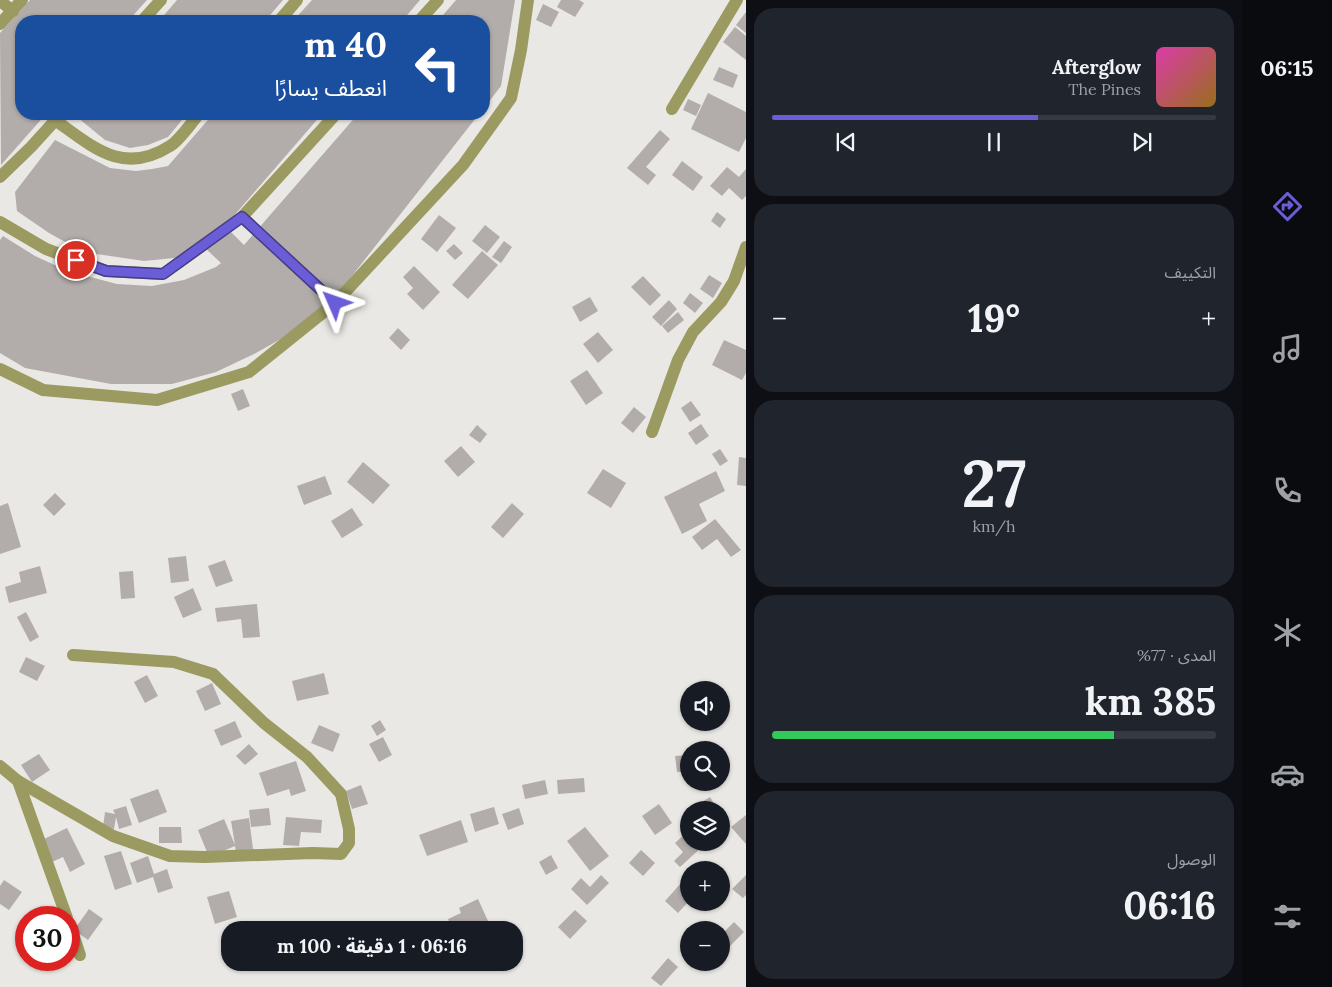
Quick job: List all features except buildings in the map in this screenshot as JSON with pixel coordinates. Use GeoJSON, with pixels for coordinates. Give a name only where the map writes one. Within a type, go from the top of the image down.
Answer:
{"type":"FeatureCollection","features":[{"type":"Feature","properties":{"kind":"street"},"geometry":{"type":"LineString","coordinates":[[0,24],[22,0]]}},
{"type":"Feature","properties":{"kind":"street"},"geometry":{"type":"LineString","coordinates":[[147,15],[161,0]]}},
{"type":"Feature","properties":{"kind":"street"},"geometry":{"type":"LineString","coordinates":[[284,15],[297,0]]}},
{"type":"Feature","properties":{"kind":"street"},"geometry":{"type":"LineString","coordinates":[[424,15],[438,0]]}},
{"type":"Feature","properties":{"kind":"street"},"geometry":{"type":"LineString","coordinates":[[0,369],[43,390],[157,400],[250,372],[335,303],[463,165],[510,98],[528,0]]}},
{"type":"Feature","properties":{"kind":"street"},"geometry":{"type":"LineString","coordinates":[[672,109],[738,0]]}},
{"type":"Feature","properties":{"kind":"street"},"geometry":{"type":"LineString","coordinates":[[0,1],[12,10]]}},
{"type":"Feature","properties":{"kind":"street"},"geometry":{"type":"LineString","coordinates":[[0,177],[55,120]]}},
{"type":"Feature","properties":{"kind":"street"},"geometry":{"type":"LineString","coordinates":[[62,120],[97,150],[120,158],[142,158],[172,145],[194,120]]}},
{"type":"Feature","properties":{"kind":"street"},"geometry":{"type":"LineString","coordinates":[[0,222],[46,249],[106,271],[163,274],[242,217],[331,120]]}},
{"type":"Feature","properties":{"kind":"street"},"geometry":{"type":"LineString","coordinates":[[242,217],[335,303]]}},
{"type":"Feature","properties":{"kind":"street"},"geometry":{"type":"LineString","coordinates":[[652,432],[678,360],[693,332],[721,302],[734,281],[746,247]]}},
{"type":"Feature","properties":{"kind":"street"},"geometry":{"type":"LineString","coordinates":[[0,766],[18,781],[113,836],[170,856],[191,858],[313,853],[341,854],[349,843],[349,828],[341,794],[307,757],[264,722],[212,674],[174,662],[73,655]]}},
{"type":"Feature","properties":{"kind":"street"},"geometry":{"type":"LineString","coordinates":[[18,781],[63,906]]}},
{"type":"Feature","properties":{"kind":"route"},"geometry":{"type":"LineString","coordinates":[[76,260],[106,271],[163,274],[242,217],[335,303]]}}]}
